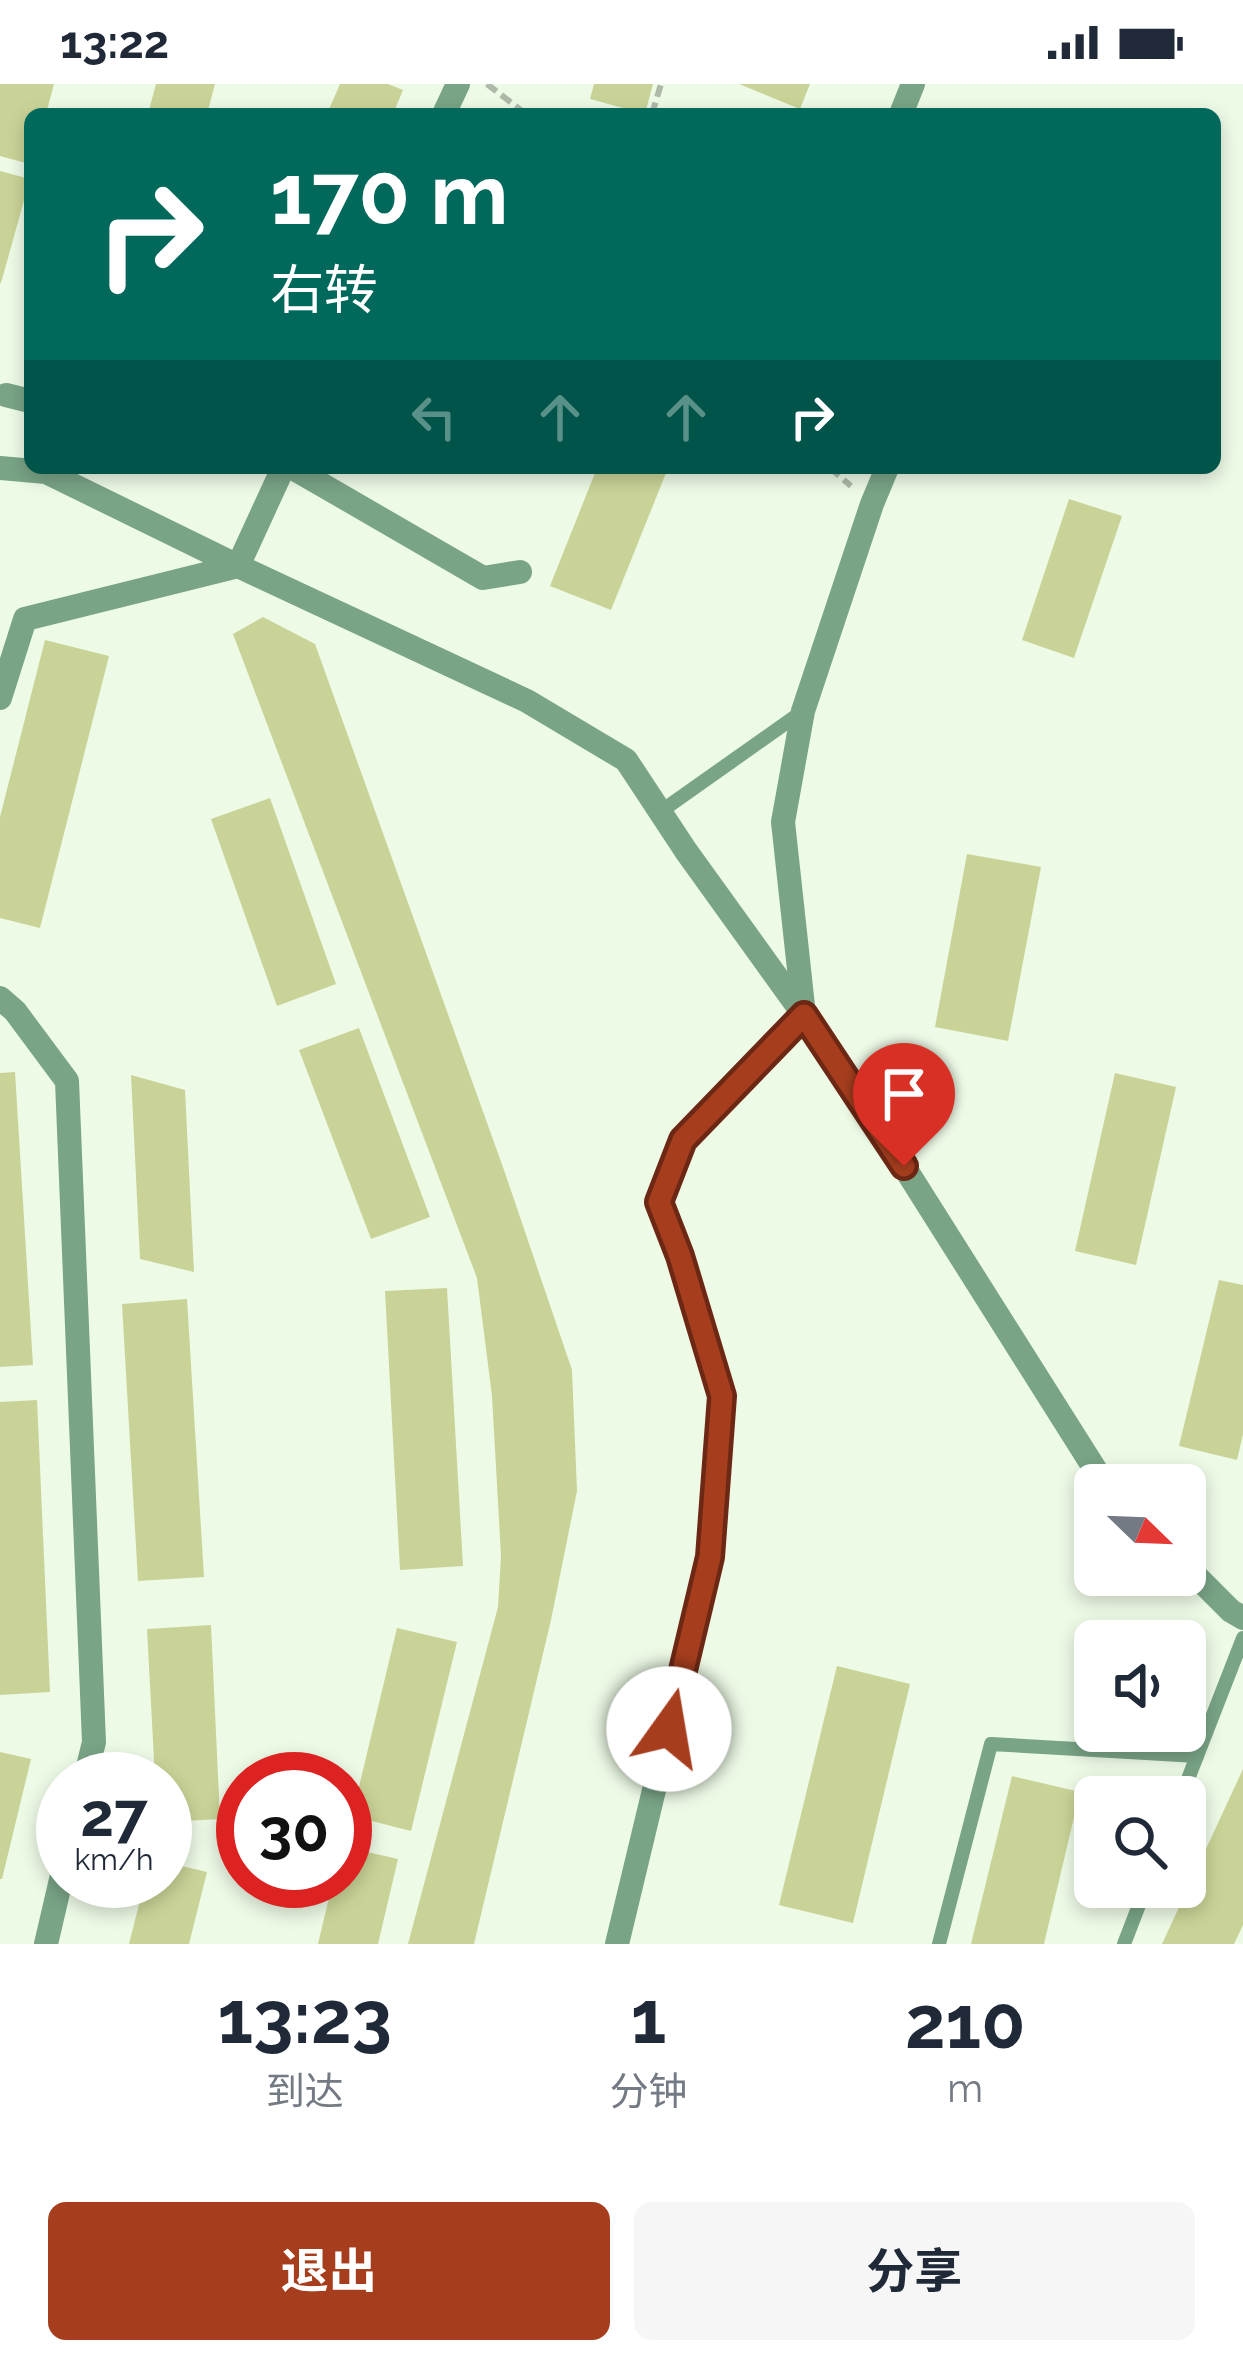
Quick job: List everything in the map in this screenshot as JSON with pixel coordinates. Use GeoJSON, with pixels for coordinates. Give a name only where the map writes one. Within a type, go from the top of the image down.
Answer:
{"type":"FeatureCollection","features":[{"type":"Feature","properties":{"kind":"street"},"geometry":{"type":"LineString","coordinates":[[50,474],[547,712],[626,760],[879,1127],[1092,1464]]}},
{"type":"Feature","properties":{"kind":"street"},"geometry":{"type":"LineString","coordinates":[[238,566],[280,474]]}},
{"type":"Feature","properties":{"kind":"street"},"geometry":{"type":"LineString","coordinates":[[303,474],[483,578],[520,572]]}},
{"type":"Feature","properties":{"kind":"street"},"geometry":{"type":"LineString","coordinates":[[804,1015],[783,822],[803,711],[884,474]]}},
{"type":"Feature","properties":{"kind":"street"},"geometry":{"type":"LineString","coordinates":[[0,698],[26,619],[238,566]]}},
{"type":"Feature","properties":{"kind":"street"},"geometry":{"type":"LineString","coordinates":[[0,998],[68,1081],[92,1752]]}},
{"type":"Feature","properties":{"kind":"street"},"geometry":{"type":"LineString","coordinates":[[617,1944],[710,1557],[722,1396],[659,1202],[683,1140],[804,1015]]}},
{"type":"Feature","properties":{"kind":"street"},"geometry":{"type":"LineString","coordinates":[[1206,1586],[1243,1618]]}},
{"type":"Feature","properties":{"kind":"street"},"geometry":{"type":"LineString","coordinates":[[46,1944],[54,1908]]}},
{"type":"Feature","properties":{"kind":"lane"},"geometry":{"type":"LineString","coordinates":[[660,812],[803,711]]}},
{"type":"Feature","properties":{"kind":"lane"},"geometry":{"type":"LineString","coordinates":[[1189,1776],[1243,1638]]}},
{"type":"Feature","properties":{"kind":"lane"},"geometry":{"type":"LineString","coordinates":[[940,1944],[991,1744],[1197,1756]]}},
{"type":"Feature","properties":{"kind":"lane"},"geometry":{"type":"LineString","coordinates":[[1124,1944],[1138,1908]]}},
{"type":"Feature","properties":{"kind":"path"},"geometry":{"type":"LineString","coordinates":[[487,84],[518,108]]}},
{"type":"Feature","properties":{"kind":"building"},"geometry":{"type":"Polygon","coordinates":[[[0,84],[54,84],[48,108],[24,108],[24,162],[0,156],[0,84]]]}},
{"type":"Feature","properties":{"kind":"building"},"geometry":{"type":"Polygon","coordinates":[[[156,84],[215,84],[209,108],[150,108],[156,84]]]}},
{"type":"Feature","properties":{"kind":"building"},"geometry":{"type":"Polygon","coordinates":[[[340,84],[388,84],[403,90],[396,108],[330,108],[340,84]]]}},
{"type":"Feature","properties":{"kind":"building"},"geometry":{"type":"Polygon","coordinates":[[[594,84],[653,84],[647,108],[623,108],[590,99],[594,84]]]}},
{"type":"Feature","properties":{"kind":"building"},"geometry":{"type":"Polygon","coordinates":[[[739,84],[810,84],[798,108],[739,84]]]}},
{"type":"Feature","properties":{"kind":"building"},"geometry":{"type":"Polygon","coordinates":[[[0,171],[24,177],[24,201],[0,283],[0,171]]]}},
{"type":"Feature","properties":{"kind":"building"},"geometry":{"type":"Polygon","coordinates":[[[595,474],[666,474],[611,610],[550,586],[595,474]]]}},
{"type":"Feature","properties":{"kind":"building"},"geometry":{"type":"Polygon","coordinates":[[[1069,499],[1122,516],[1074,658],[1022,640],[1069,499]]]}},
{"type":"Feature","properties":{"kind":"building"},"geometry":{"type":"Polygon","coordinates":[[[263,617],[315,644],[572,1370],[577,1491],[474,1944],[408,1944],[498,1607],[501,1556],[492,1396],[477,1278],[233,634],[263,617]]]}},
{"type":"Feature","properties":{"kind":"building"},"geometry":{"type":"Polygon","coordinates":[[[45,640],[109,656],[40,928],[0,918],[0,817],[45,640]]]}},
{"type":"Feature","properties":{"kind":"building"},"geometry":{"type":"Polygon","coordinates":[[[270,798],[336,984],[277,1006],[211,819],[270,798]]]}},
{"type":"Feature","properties":{"kind":"building"},"geometry":{"type":"Polygon","coordinates":[[[967,854],[1041,867],[1008,1041],[935,1027],[967,854]]]}},
{"type":"Feature","properties":{"kind":"building"},"geometry":{"type":"Polygon","coordinates":[[[359,1028],[430,1217],[371,1239],[299,1050],[359,1028]]]}},
{"type":"Feature","properties":{"kind":"building"},"geometry":{"type":"Polygon","coordinates":[[[15,1072],[33,1365],[0,1367],[0,1073],[15,1072]]]}},
{"type":"Feature","properties":{"kind":"building"},"geometry":{"type":"Polygon","coordinates":[[[1115,1073],[1176,1087],[1136,1265],[1075,1251],[1115,1073]]]}},
{"type":"Feature","properties":{"kind":"building"},"geometry":{"type":"Polygon","coordinates":[[[131,1075],[185,1090],[194,1272],[140,1259],[131,1075]]]}},
{"type":"Feature","properties":{"kind":"building"},"geometry":{"type":"Polygon","coordinates":[[[1219,1280],[1243,1285],[1243,1434],[1237,1460],[1179,1446],[1219,1280]]]}},
{"type":"Feature","properties":{"kind":"building"},"geometry":{"type":"Polygon","coordinates":[[[447,1288],[463,1566],[400,1570],[385,1291],[447,1288]]]}},
{"type":"Feature","properties":{"kind":"building"},"geometry":{"type":"Polygon","coordinates":[[[187,1299],[204,1577],[138,1581],[122,1304],[187,1299]]]}},
{"type":"Feature","properties":{"kind":"building"},"geometry":{"type":"Polygon","coordinates":[[[37,1400],[50,1692],[0,1695],[0,1402],[37,1400]]]}},
{"type":"Feature","properties":{"kind":"building"},"geometry":{"type":"Polygon","coordinates":[[[211,1625],[216,1819],[192,1821],[192,1752],[154,1752],[147,1629],[211,1625]]]}},
{"type":"Feature","properties":{"kind":"building"},"geometry":{"type":"Polygon","coordinates":[[[397,1628],[457,1642],[411,1831],[372,1821],[372,1752],[367,1752],[397,1628]]]}},
{"type":"Feature","properties":{"kind":"building"},"geometry":{"type":"Polygon","coordinates":[[[837,1666],[910,1684],[853,1923],[779,1905],[837,1666]]]}},
{"type":"Feature","properties":{"kind":"building"},"geometry":{"type":"Polygon","coordinates":[[[0,1752],[31,1759],[2,1879],[0,1879],[0,1752]]]}},
{"type":"Feature","properties":{"kind":"building"},"geometry":{"type":"Polygon","coordinates":[[[1243,1769],[1243,1925],[1234,1944],[1162,1944],[1179,1908],[1206,1908],[1206,1849],[1243,1769]]]}},
{"type":"Feature","properties":{"kind":"building"},"geometry":{"type":"Polygon","coordinates":[[[1012,1776],[1074,1791],[1074,1817],[1044,1944],[971,1944],[1012,1776]]]}},
{"type":"Feature","properties":{"kind":"building"},"geometry":{"type":"Polygon","coordinates":[[[372,1853],[398,1859],[378,1944],[318,1944],[327,1908],[372,1908],[372,1853]]]}},
{"type":"Feature","properties":{"kind":"building"},"geometry":{"type":"Polygon","coordinates":[[[192,1868],[207,1872],[189,1944],[129,1944],[138,1908],[192,1908],[192,1868]]]}},
{"type":"Feature","properties":{"kind":"route"},"geometry":{"type":"LineString","coordinates":[[669,1729],[710,1557],[722,1396],[659,1202],[683,1140],[804,1015],[904,1166]]}}]}
